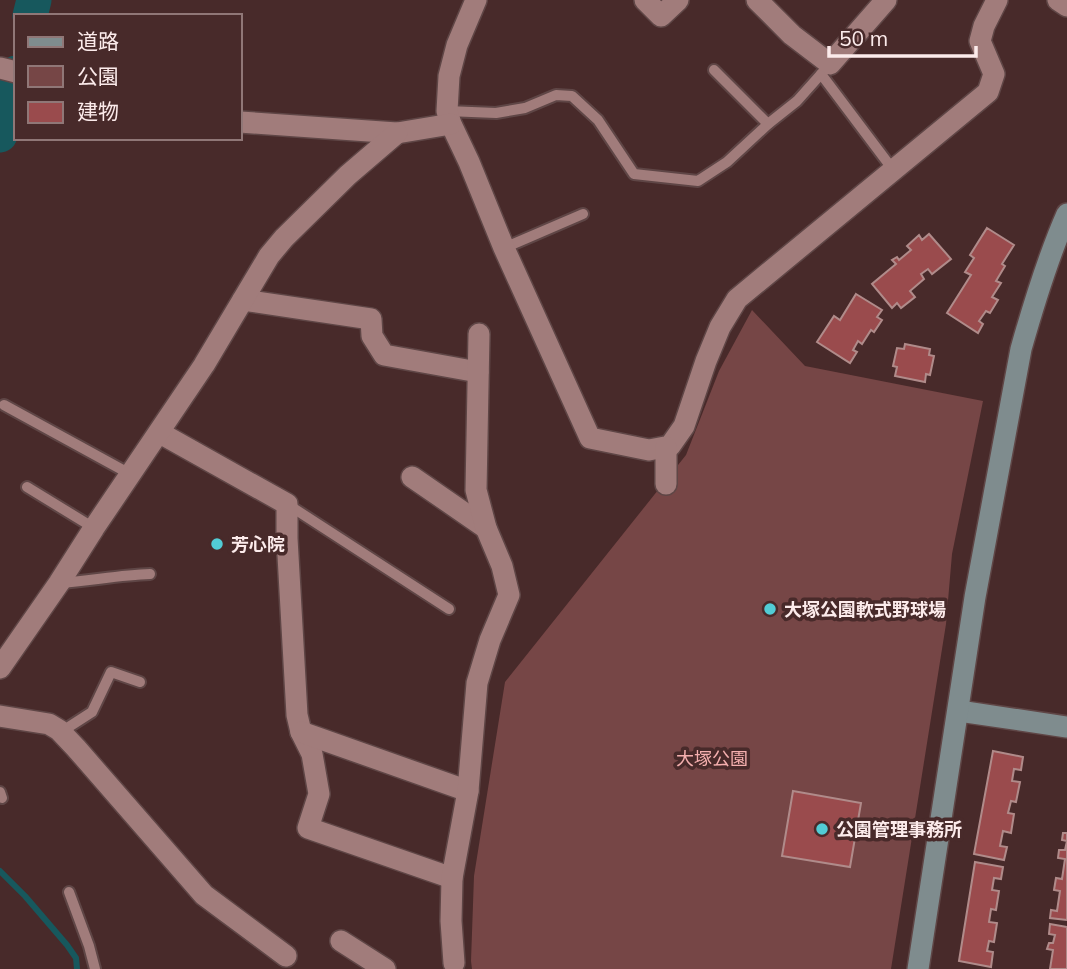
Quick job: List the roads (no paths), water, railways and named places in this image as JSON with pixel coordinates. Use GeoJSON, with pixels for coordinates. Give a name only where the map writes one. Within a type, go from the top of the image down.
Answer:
{"type":"FeatureCollection","features":[{"type":"Feature","properties":{"kind":"street"},"geometry":{"type":"LineString","coordinates":[[476,0],[457,45],[449,76],[449,118],[503,248],[590,438],[649,450],[670,446],[684,426],[706,360],[720,327],[737,299],[988,92],[994,74],[980,41],[997,0]]}},
{"type":"Feature","properties":{"kind":"street"},"geometry":{"type":"LineString","coordinates":[[645,0],[661,16],[678,0]]}},
{"type":"Feature","properties":{"kind":"street"},"geometry":{"type":"LineString","coordinates":[[757,0],[826,69],[886,0]]}},
{"type":"Feature","properties":{"kind":"street"},"geometry":{"type":"LineString","coordinates":[[1058,0],[1067,6]]}},
{"type":"Feature","properties":{"kind":"street"},"geometry":{"type":"LineString","coordinates":[[242,122],[397,133],[449,118]]}},
{"type":"Feature","properties":{"kind":"street"},"geometry":{"type":"LineString","coordinates":[[0,668],[205,365],[269,256],[348,175],[397,133]]}},
{"type":"Feature","properties":{"kind":"street"},"geometry":{"type":"LineString","coordinates":[[918,969],[975,597],[1021,349],[1057,235],[1067,214]]}},
{"type":"Feature","properties":{"kind":"street"},"geometry":{"type":"LineString","coordinates":[[243,300],[371,319],[372,336],[384,355],[478,372]]}},
{"type":"Feature","properties":{"kind":"street"},"geometry":{"type":"LineString","coordinates":[[456,966],[451,921],[452,878],[468,791],[477,682],[490,640],[509,595],[502,565],[486,528],[477,490],[479,334]]}},
{"type":"Feature","properties":{"kind":"street"},"geometry":{"type":"LineString","coordinates":[[160,433],[288,504],[297,715],[301,732],[312,754],[319,794],[307,828],[452,878]]}},
{"type":"Feature","properties":{"kind":"street"},"geometry":{"type":"LineString","coordinates":[[666,447],[666,484]]}},
{"type":"Feature","properties":{"kind":"street"},"geometry":{"type":"LineString","coordinates":[[412,477],[486,528]]}},
{"type":"Feature","properties":{"kind":"street"},"geometry":{"type":"LineString","coordinates":[[959,711],[1067,727]]}},
{"type":"Feature","properties":{"kind":"street"},"geometry":{"type":"LineString","coordinates":[[0,716],[49,724],[61,732],[204,895],[286,957]]}},
{"type":"Feature","properties":{"kind":"street"},"geometry":{"type":"LineString","coordinates":[[301,732],[468,791]]}},
{"type":"Feature","properties":{"kind":"street"},"geometry":{"type":"LineString","coordinates":[[341,941],[385,969]]}},
{"type":"Feature","properties":{"kind":"lane"},"geometry":{"type":"LineString","coordinates":[[714,69],[768,124]]}},
{"type":"Feature","properties":{"kind":"lane"},"geometry":{"type":"LineString","coordinates":[[449,118],[525,108],[556,96],[572,96],[598,120],[634,174],[698,181],[727,162],[797,101],[826,69],[894,171]]}},
{"type":"Feature","properties":{"kind":"lane"},"geometry":{"type":"LineString","coordinates":[[503,248],[583,214]]}},
{"type":"Feature","properties":{"kind":"lane"},"geometry":{"type":"LineString","coordinates":[[4,405],[130,474]]}},
{"type":"Feature","properties":{"kind":"lane"},"geometry":{"type":"LineString","coordinates":[[27,487],[94,528]]}},
{"type":"Feature","properties":{"kind":"lane"},"geometry":{"type":"LineString","coordinates":[[288,504],[449,609]]}},
{"type":"Feature","properties":{"kind":"lane"},"geometry":{"type":"LineString","coordinates":[[59,583],[150,574]]}},
{"type":"Feature","properties":{"kind":"lane"},"geometry":{"type":"LineString","coordinates":[[61,732],[92,712],[111,671],[140,682]]}},
{"type":"Feature","properties":{"kind":"lane"},"geometry":{"type":"LineString","coordinates":[[69,892],[95,969]]}},
{"type":"Feature","properties":{"kind":"waterway"},"geometry":{"type":"LineString","coordinates":[[30,14],[34,0]]}},
{"type":"Feature","properties":{"kind":"waterway"},"geometry":{"type":"LineString","coordinates":[[0,135],[14,81]]}},
{"type":"Feature","properties":{"kind":"waterway"},"geometry":{"type":"LineString","coordinates":[[0,871],[67,945],[76,958],[77,969]]}},
{"type":"Feature","properties":{"kind":"place","name":"芳心院"},"geometry":{"type":"Point","coordinates":[217,544]}},
{"type":"Feature","properties":{"kind":"place","name":"大塚公園軟式野球場"},"geometry":{"type":"Point","coordinates":[770,609]}},
{"type":"Feature","properties":{"kind":"place","name":"公園管理事務所"},"geometry":{"type":"Point","coordinates":[822,829]}},
{"type":"Feature","properties":{"kind":"park label","name":"大塚公園"},"geometry":{"type":"Point","coordinates":[712,758]}}]}
